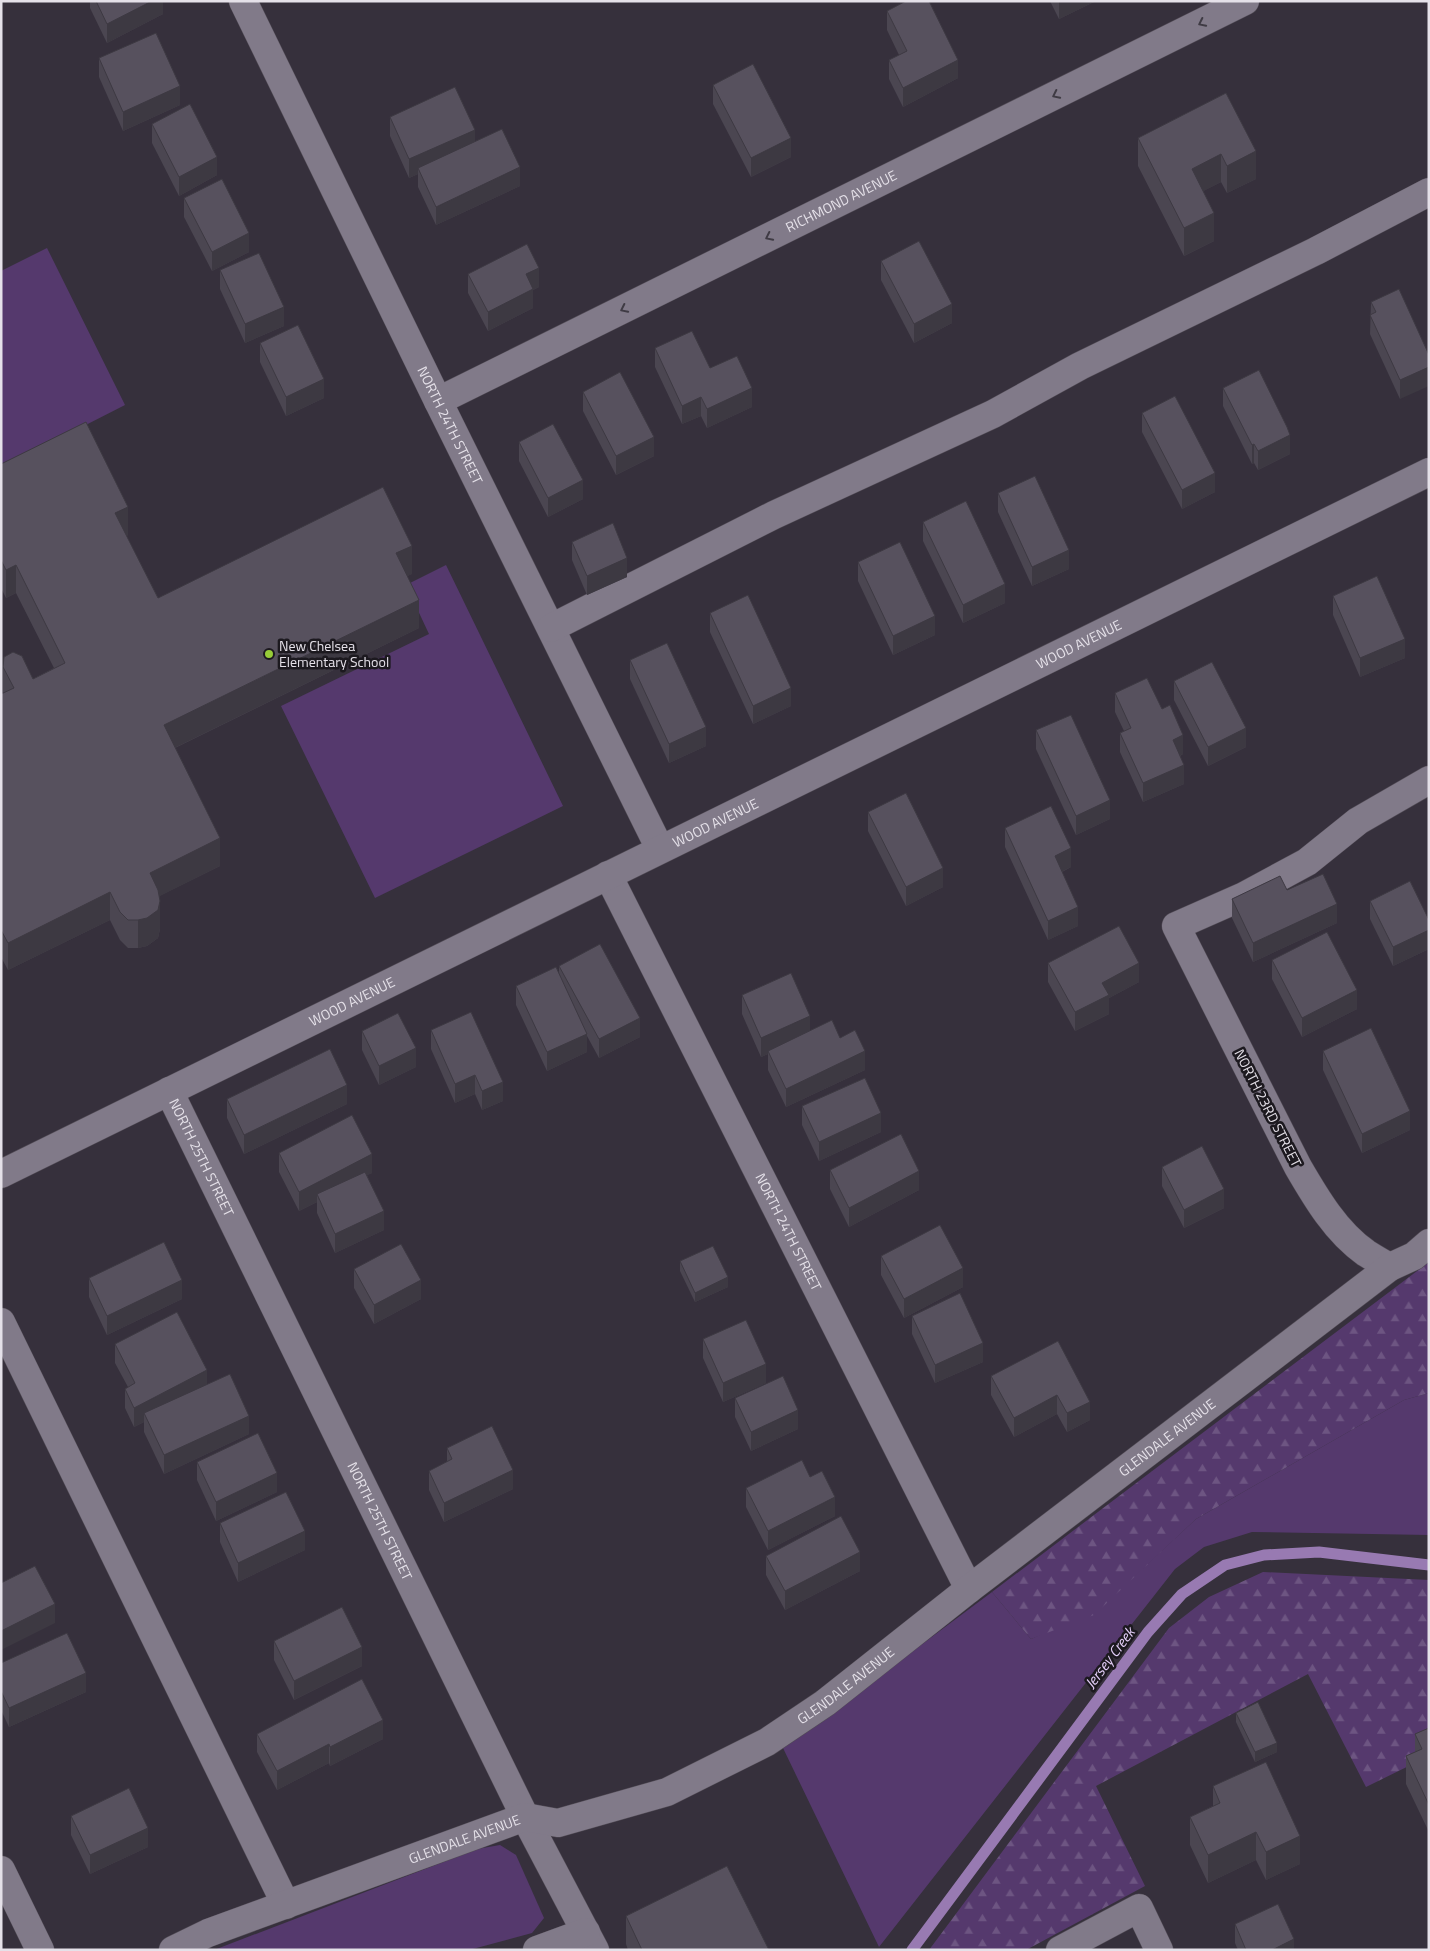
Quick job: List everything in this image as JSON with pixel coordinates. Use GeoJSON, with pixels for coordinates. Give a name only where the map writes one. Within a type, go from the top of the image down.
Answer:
{"type":"FeatureCollection","features":[{"type":"Feature","properties":{"kind":"street","name":"NORTH 24TH STREET"},"geometry":{"type":"LineString","coordinates":[[243,1],[438,401],[660,849]]}},
{"type":"Feature","properties":{"kind":"street","name":"RICHMOND AVENUE"},"geometry":{"type":"LineString","coordinates":[[438,401],[1245,1]]}},
{"type":"Feature","properties":{"kind":"street"},"geometry":{"type":"LineString","coordinates":[[551,628],[774,515],[993,414],[1080,366],[1316,251],[1429,192]]}},
{"type":"Feature","properties":{"kind":"street","name":"WOOD AVENUE"},"geometry":{"type":"LineString","coordinates":[[1,1174],[1429,472]]}},
{"type":"Feature","properties":{"kind":"street","name":"NORTH 23RD STREET"},"geometry":{"type":"LineString","coordinates":[[1390,1267],[1366,1253],[1319,1204],[1298,1167],[1176,926],[1244,896],[1307,862],[1358,821],[1429,780]]}},
{"type":"Feature","properties":{"kind":"street","name":"NORTH 24TH STREET"},"geometry":{"type":"LineString","coordinates":[[608,875],[969,1589]]}},
{"type":"Feature","properties":{"kind":"street","name":"NORTH 25TH STREET"},"geometry":{"type":"LineString","coordinates":[[169,1091],[525,1817],[590,1941]]}},
{"type":"Feature","properties":{"kind":"street","name":"GLENDALE AVENUE"},"geometry":{"type":"LineString","coordinates":[[173,1950],[208,1933],[525,1817],[558,1823],[667,1792],[767,1742],[826,1703],[969,1589],[1390,1267],[1414,1256],[1429,1243]]}},
{"type":"Feature","properties":{"kind":"street"},"geometry":{"type":"LineString","coordinates":[[1,1322],[286,1905]]}},
{"type":"Feature","properties":{"kind":"street"},"geometry":{"type":"LineString","coordinates":[[1,1870],[40,1950]]}},
{"type":"Feature","properties":{"kind":"street"},"geometry":{"type":"LineString","coordinates":[[1060,1950],[1139,1908],[1159,1950]]}},
{"type":"Feature","properties":{"kind":"street"},"geometry":{"type":"LineString","coordinates":[[537,1950],[590,1941]]}},
{"type":"Feature","properties":{"kind":"green space"},"geometry":{"type":"Polygon","coordinates":[[[47,248],[125,405],[19,459],[1,480],[1,271],[47,248]]]}},
{"type":"Feature","properties":{"kind":"green space"},"geometry":{"type":"Polygon","coordinates":[[[446,565],[563,806],[375,898],[281,706],[429,634],[406,585],[446,565]]]}},
{"type":"Feature","properties":{"kind":"green space"},"geometry":{"type":"Polygon","coordinates":[[[1429,1262],[1429,1393],[1404,1400],[1196,1519],[1094,1615],[1031,1639],[992,1592],[1429,1262]]]}},
{"type":"Feature","properties":{"kind":"green space"},"geometry":{"type":"Polygon","coordinates":[[[1429,1393],[1429,1535],[1252,1532],[1204,1547],[1175,1569],[879,1947],[783,1748],[992,1592],[1031,1639],[1100,1608],[1196,1519],[1404,1400],[1429,1393]]]}},
{"type":"Feature","properties":{"kind":"green space"},"geometry":{"type":"Polygon","coordinates":[[[1263,1572],[1429,1580],[1429,1756],[1366,1787],[1308,1674],[1096,1786],[1145,1886],[1026,1950],[929,1950],[1169,1628],[1209,1597],[1263,1572]]]}},
{"type":"Feature","properties":{"kind":"green space"},"geometry":{"type":"Polygon","coordinates":[[[500,1845],[516,1855],[544,1918],[532,1933],[469,1950],[214,1950],[477,1849],[500,1845]]]}},
{"type":"Feature","properties":{"kind":"building"},"geometry":{"type":"Polygon","coordinates":[[[96,1],[152,1],[107,24],[96,1]]]}},
{"type":"Feature","properties":{"kind":"building"},"geometry":{"type":"Polygon","coordinates":[[[906,1],[929,1],[958,60],[903,88],[889,60],[907,51],[887,11],[906,1]]]}},
{"type":"Feature","properties":{"kind":"building"},"geometry":{"type":"Polygon","coordinates":[[[156,33],[180,86],[123,112],[99,58],[156,33]]]}},
{"type":"Feature","properties":{"kind":"building"},"geometry":{"type":"Polygon","coordinates":[[[753,64],[791,138],[751,158],[713,85],[753,64]]]}},
{"type":"Feature","properties":{"kind":"building"},"geometry":{"type":"Polygon","coordinates":[[[455,87],[475,130],[409,159],[390,117],[455,87]]]}},
{"type":"Feature","properties":{"kind":"building"},"geometry":{"type":"Polygon","coordinates":[[[1226,93],[1256,151],[1227,166],[1221,154],[1192,169],[1214,213],[1184,228],[1138,138],[1226,93]]]}},
{"type":"Feature","properties":{"kind":"building"},"geometry":{"type":"Polygon","coordinates":[[[190,104],[217,157],[179,177],[152,124],[190,104]]]}},
{"type":"Feature","properties":{"kind":"building"},"geometry":{"type":"Polygon","coordinates":[[[502,129],[520,167],[436,207],[418,168],[502,129]]]}},
{"type":"Feature","properties":{"kind":"building"},"geometry":{"type":"Polygon","coordinates":[[[222,179],[249,233],[212,252],[184,198],[222,179]]]}},
{"type":"Feature","properties":{"kind":"building"},"geometry":{"type":"Polygon","coordinates":[[[919,241],[952,304],[914,324],[881,261],[919,241]]]}},
{"type":"Feature","properties":{"kind":"building"},"geometry":{"type":"Polygon","coordinates":[[[527,244],[539,268],[526,274],[533,289],[488,312],[468,274],[527,244]]]}},
{"type":"Feature","properties":{"kind":"building"},"geometry":{"type":"Polygon","coordinates":[[[259,253],[284,307],[245,324],[220,270],[259,253]]]}},
{"type":"Feature","properties":{"kind":"building"},"geometry":{"type":"Polygon","coordinates":[[[1399,289],[1429,355],[1429,367],[1400,380],[1370,315],[1376,312],[1371,302],[1399,289]]]}},
{"type":"Feature","properties":{"kind":"building"},"geometry":{"type":"Polygon","coordinates":[[[298,325],[324,379],[286,397],[260,343],[298,325]]]}},
{"type":"Feature","properties":{"kind":"building"},"geometry":{"type":"Polygon","coordinates":[[[692,331],[710,368],[737,356],[752,388],[707,409],[701,397],[682,406],[655,348],[692,331]]]}},
{"type":"Feature","properties":{"kind":"building"},"geometry":{"type":"Polygon","coordinates":[[[1259,370],[1290,435],[1258,451],[1254,444],[1252,445],[1223,388],[1259,370]]]}},
{"type":"Feature","properties":{"kind":"building"},"geometry":{"type":"Polygon","coordinates":[[[620,372],[654,437],[616,456],[583,392],[620,372]]]}},
{"type":"Feature","properties":{"kind":"building"},"geometry":{"type":"Polygon","coordinates":[[[1175,396],[1215,473],[1182,490],[1142,413],[1175,396]]]}},
{"type":"Feature","properties":{"kind":"building","name":"New Chelsea Elementary School"},"geometry":{"type":"Polygon","coordinates":[[[86,422],[128,507],[115,513],[158,598],[383,487],[412,546],[396,553],[419,600],[164,725],[220,838],[150,873],[158,890],[160,901],[158,910],[147,918],[128,920],[120,912],[110,892],[8,943],[1,930],[1,694],[14,688],[3,667],[4,657],[13,652],[22,656],[33,679],[65,663],[16,565],[6,570],[1,560],[1,464],[86,422]]]}},
{"type":"Feature","properties":{"kind":"building"},"geometry":{"type":"Polygon","coordinates":[[[553,424],[583,480],[548,498],[519,442],[553,424]]]}},
{"type":"Feature","properties":{"kind":"building"},"geometry":{"type":"Polygon","coordinates":[[[1035,476],[1069,550],[1032,567],[998,493],[1035,476]]]}},
{"type":"Feature","properties":{"kind":"building"},"geometry":{"type":"Polygon","coordinates":[[[966,501],[1005,584],[963,605],[923,522],[966,501]]]}},
{"type":"Feature","properties":{"kind":"building"},"geometry":{"type":"Polygon","coordinates":[[[613,523],[627,558],[587,576],[572,542],[613,523]]]}},
{"type":"Feature","properties":{"kind":"building"},"geometry":{"type":"Polygon","coordinates":[[[900,542],[935,616],[893,636],[858,562],[900,542]]]}},
{"type":"Feature","properties":{"kind":"building"},"geometry":{"type":"Polygon","coordinates":[[[1377,576],[1405,639],[1360,658],[1333,596],[1377,576]]]}},
{"type":"Feature","properties":{"kind":"building"},"geometry":{"type":"Polygon","coordinates":[[[748,595],[791,688],[753,706],[710,613],[748,595]]]}},
{"type":"Feature","properties":{"kind":"building"},"geometry":{"type":"Polygon","coordinates":[[[667,643],[706,727],[669,744],[630,660],[667,643]]]}},
{"type":"Feature","properties":{"kind":"building"},"geometry":{"type":"Polygon","coordinates":[[[1212,662],[1246,728],[1208,747],[1174,681],[1212,662]]]}},
{"type":"Feature","properties":{"kind":"building"},"geometry":{"type":"Polygon","coordinates":[[[1147,678],[1162,709],[1170,705],[1183,735],[1173,740],[1184,765],[1143,783],[1120,733],[1131,728],[1115,693],[1147,678]]]}},
{"type":"Feature","properties":{"kind":"building"},"geometry":{"type":"Polygon","coordinates":[[[1071,715],[1110,800],[1076,816],[1036,730],[1071,715]]]}},
{"type":"Feature","properties":{"kind":"building"},"geometry":{"type":"Polygon","coordinates":[[[906,793],[943,868],[906,887],[868,812],[906,793]]]}},
{"type":"Feature","properties":{"kind":"building"},"geometry":{"type":"Polygon","coordinates":[[[1051,806],[1071,848],[1055,856],[1078,907],[1048,921],[1005,828],[1051,806]]]}},
{"type":"Feature","properties":{"kind":"building"},"geometry":{"type":"Polygon","coordinates":[[[1323,874],[1337,904],[1253,943],[1232,899],[1280,876],[1287,890],[1323,874]]]}},
{"type":"Feature","properties":{"kind":"building"},"geometry":{"type":"Polygon","coordinates":[[[1410,881],[1429,920],[1429,930],[1393,947],[1370,901],[1410,881]]]}},
{"type":"Feature","properties":{"kind":"building"},"geometry":{"type":"Polygon","coordinates":[[[1119,926],[1139,963],[1102,983],[1109,995],[1075,1012],[1048,963],[1119,926]]]}},
{"type":"Feature","properties":{"kind":"building"},"geometry":{"type":"Polygon","coordinates":[[[1327,932],[1357,990],[1302,1018],[1272,960],[1327,932]]]}},
{"type":"Feature","properties":{"kind":"building"},"geometry":{"type":"Polygon","coordinates":[[[600,944],[640,1018],[599,1039],[559,966],[600,944]]]}},
{"type":"Feature","properties":{"kind":"building"},"geometry":{"type":"Polygon","coordinates":[[[556,967],[587,1034],[547,1052],[516,986],[556,967]]]}},
{"type":"Feature","properties":{"kind":"building"},"geometry":{"type":"Polygon","coordinates":[[[791,973],[810,1016],[761,1038],[742,995],[791,973]]]}},
{"type":"Feature","properties":{"kind":"building"},"geometry":{"type":"Polygon","coordinates":[[[471,1012],[503,1082],[482,1091],[475,1075],[455,1084],[431,1030],[471,1012]]]}},
{"type":"Feature","properties":{"kind":"building"},"geometry":{"type":"Polygon","coordinates":[[[398,1013],[416,1048],[379,1066],[362,1031],[398,1013]]]}},
{"type":"Feature","properties":{"kind":"building"},"geometry":{"type":"Polygon","coordinates":[[[832,1020],[840,1038],[855,1030],[865,1051],[786,1089],[768,1051],[832,1020]]]}},
{"type":"Feature","properties":{"kind":"building"},"geometry":{"type":"Polygon","coordinates":[[[1371,1028],[1410,1111],[1362,1134],[1323,1051],[1371,1028]]]}},
{"type":"Feature","properties":{"kind":"building"},"geometry":{"type":"Polygon","coordinates":[[[330,1049],[347,1085],[244,1135],[227,1099],[330,1049]]]}},
{"type":"Feature","properties":{"kind":"building"},"geometry":{"type":"Polygon","coordinates":[[[865,1078],[881,1113],[819,1142],[802,1106],[865,1078]]]}},
{"type":"Feature","properties":{"kind":"building"},"geometry":{"type":"Polygon","coordinates":[[[352,1115],[372,1154],[299,1192],[279,1153],[352,1115]]]}},
{"type":"Feature","properties":{"kind":"building"},"geometry":{"type":"Polygon","coordinates":[[[901,1134],[919,1171],[849,1208],[830,1170],[901,1134]]]}},
{"type":"Feature","properties":{"kind":"building"},"geometry":{"type":"Polygon","coordinates":[[[1202,1146],[1224,1189],[1184,1210],[1162,1167],[1202,1146]]]}},
{"type":"Feature","properties":{"kind":"building"},"geometry":{"type":"Polygon","coordinates":[[[365,1172],[384,1211],[335,1234],[317,1194],[365,1172]]]}},
{"type":"Feature","properties":{"kind":"building"},"geometry":{"type":"Polygon","coordinates":[[[940,1225],[963,1268],[904,1299],[881,1256],[940,1225]]]}},
{"type":"Feature","properties":{"kind":"building"},"geometry":{"type":"Polygon","coordinates":[[[164,1242],[182,1280],[107,1316],[89,1278],[164,1242]]]}},
{"type":"Feature","properties":{"kind":"building"},"geometry":{"type":"Polygon","coordinates":[[[401,1244],[421,1280],[374,1305],[354,1269],[401,1244]]]}},
{"type":"Feature","properties":{"kind":"building"},"geometry":{"type":"Polygon","coordinates":[[[713,1246],[728,1277],[695,1293],[680,1261],[713,1246]]]}},
{"type":"Feature","properties":{"kind":"building"},"geometry":{"type":"Polygon","coordinates":[[[960,1293],[983,1343],[935,1365],[912,1316],[960,1293]]]}},
{"type":"Feature","properties":{"kind":"building"},"geometry":{"type":"Polygon","coordinates":[[[177,1312],[207,1370],[134,1408],[125,1389],[135,1383],[115,1344],[177,1312]]]}},
{"type":"Feature","properties":{"kind":"building"},"geometry":{"type":"Polygon","coordinates":[[[746,1320],[766,1364],[723,1383],[703,1339],[746,1320]]]}},
{"type":"Feature","properties":{"kind":"building"},"geometry":{"type":"Polygon","coordinates":[[[1058,1341],[1090,1402],[1067,1413],[1057,1395],[1014,1418],[991,1376],[1058,1341]]]}},
{"type":"Feature","properties":{"kind":"building"},"geometry":{"type":"Polygon","coordinates":[[[230,1374],[249,1416],[164,1455],[144,1413],[230,1374]]]}},
{"type":"Feature","properties":{"kind":"building"},"geometry":{"type":"Polygon","coordinates":[[[783,1376],[798,1410],[751,1432],[735,1398],[783,1376]]]}},
{"type":"Feature","properties":{"kind":"building"},"geometry":{"type":"Polygon","coordinates":[[[492,1426],[513,1470],[444,1503],[429,1471],[452,1459],[447,1448],[492,1426]]]}},
{"type":"Feature","properties":{"kind":"building"},"geometry":{"type":"Polygon","coordinates":[[[258,1433],[277,1473],[216,1502],[197,1462],[258,1433]]]}},
{"type":"Feature","properties":{"kind":"building"},"geometry":{"type":"Polygon","coordinates":[[[802,1460],[810,1477],[822,1471],[835,1497],[768,1531],[746,1488],[802,1460]]]}},
{"type":"Feature","properties":{"kind":"building"},"geometry":{"type":"Polygon","coordinates":[[[286,1492],[305,1531],[238,1563],[220,1523],[286,1492]]]}},
{"type":"Feature","properties":{"kind":"building"},"geometry":{"type":"Polygon","coordinates":[[[841,1516],[860,1552],[785,1591],[766,1556],[841,1516]]]}},
{"type":"Feature","properties":{"kind":"building"},"geometry":{"type":"Polygon","coordinates":[[[35,1566],[55,1604],[1,1631],[1,1583],[35,1566]]]}},
{"type":"Feature","properties":{"kind":"building"},"geometry":{"type":"Polygon","coordinates":[[[342,1607],[362,1647],[294,1681],[274,1641],[342,1607]]]}},
{"type":"Feature","properties":{"kind":"building"},"geometry":{"type":"Polygon","coordinates":[[[67,1633],[86,1673],[9,1708],[1,1691],[1,1663],[67,1633]]]}},
{"type":"Feature","properties":{"kind":"building"},"geometry":{"type":"Polygon","coordinates":[[[362,1679],[383,1720],[330,1747],[329,1744],[277,1771],[257,1734],[362,1679]]]}},
{"type":"Feature","properties":{"kind":"building"},"geometry":{"type":"Polygon","coordinates":[[[1258,1702],[1277,1743],[1255,1752],[1236,1713],[1258,1702]]]}},
{"type":"Feature","properties":{"kind":"building"},"geometry":{"type":"Polygon","coordinates":[[[1429,1728],[1429,1805],[1406,1756],[1422,1749],[1415,1734],[1429,1728]]]}},
{"type":"Feature","properties":{"kind":"building"},"geometry":{"type":"Polygon","coordinates":[[[1266,1762],[1300,1836],[1266,1852],[1256,1832],[1208,1855],[1190,1817],[1220,1803],[1213,1786],[1266,1762]]]}},
{"type":"Feature","properties":{"kind":"building"},"geometry":{"type":"Polygon","coordinates":[[[129,1788],[148,1828],[90,1855],[71,1816],[129,1788]]]}},
{"type":"Feature","properties":{"kind":"building"},"geometry":{"type":"Polygon","coordinates":[[[727,1866],[769,1950],[642,1950],[626,1916],[727,1866]]]}},
{"type":"Feature","properties":{"kind":"building"},"geometry":{"type":"Polygon","coordinates":[[[1278,1904],[1294,1939],[1272,1950],[1246,1950],[1235,1924],[1278,1904]]]}},
{"type":"Feature","properties":{"kind":"waterway","name":"Jersey Creek"},"geometry":{"type":"LineString","coordinates":[[912,1950],[1148,1632],[1182,1594],[1225,1565],[1264,1555],[1319,1552],[1429,1565]]}},
{"type":"Feature","properties":{"kind":"place","name":"New Chelsea Elementary School"},"geometry":{"type":"Point","coordinates":[269,654]}}]}
